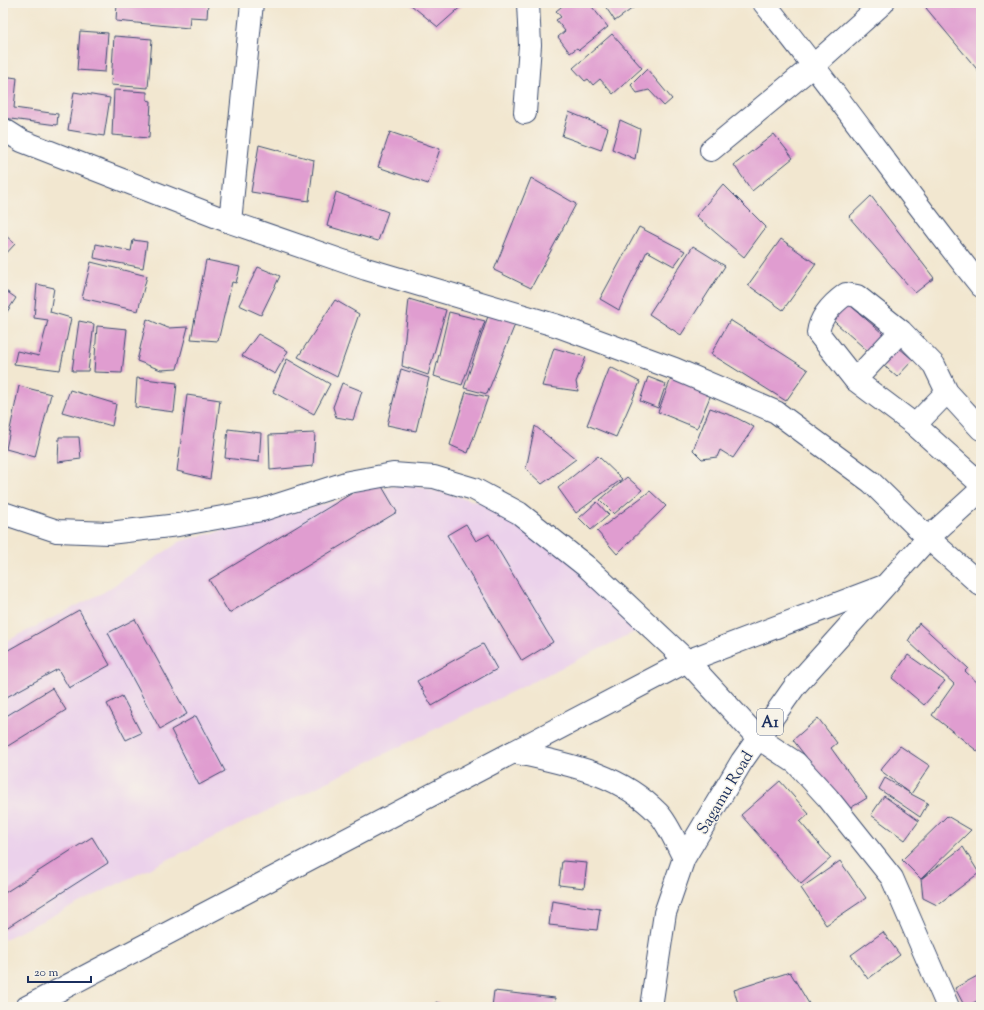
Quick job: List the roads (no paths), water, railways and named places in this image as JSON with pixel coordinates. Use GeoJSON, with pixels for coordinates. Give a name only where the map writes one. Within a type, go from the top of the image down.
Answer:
{"type":"FeatureCollection","features":[{"type":"Feature","properties":{"kind":"main road"},"geometry":{"type":"LineString","coordinates":[[230,222],[252,3]]}},
{"type":"Feature","properties":{"kind":"main road"},"geometry":{"type":"LineString","coordinates":[[525,113],[530,46],[528,3]]}},
{"type":"Feature","properties":{"kind":"main road"},"geometry":{"type":"LineString","coordinates":[[764,3],[814,65],[932,224],[981,286]]}},
{"type":"Feature","properties":{"kind":"main road"},"geometry":{"type":"LineString","coordinates":[[711,150],[814,65],[883,3]]}},
{"type":"Feature","properties":{"kind":"main road"},"geometry":{"type":"LineString","coordinates":[[3,129],[22,142],[230,222],[366,269],[558,326],[675,369],[776,412],[871,482],[928,538],[981,585]]}},
{"type":"Feature","properties":{"kind":"main road"},"geometry":{"type":"LineString","coordinates":[[981,429],[947,392],[934,365],[901,331],[857,296],[846,294],[835,301],[820,322],[818,333],[855,380],[915,425],[981,484]]}},
{"type":"Feature","properties":{"kind":"main road"},"geometry":{"type":"LineString","coordinates":[[855,380],[901,331]]}},
{"type":"Feature","properties":{"kind":"main road"},"geometry":{"type":"LineString","coordinates":[[915,425],[947,392]]}},
{"type":"Feature","properties":{"kind":"main road"},"geometry":{"type":"LineString","coordinates":[[3,513],[57,531],[109,533],[178,525],[262,510],[349,482],[393,474],[434,478],[474,489],[519,513],[587,567],[687,661],[758,738],[796,763],[828,798],[892,878],[948,1007]]}},
{"type":"Feature","properties":{"kind":"main road","name":"Sagamu Road"},"geometry":{"type":"LineString","coordinates":[[651,1007],[665,913],[684,858],[742,762],[796,686],[928,538],[981,490]]}},
{"type":"Feature","properties":{"kind":"main road"},"geometry":{"type":"LineString","coordinates":[[27,1007],[687,661],[884,586]]}},
{"type":"Feature","properties":{"kind":"main road"},"geometry":{"type":"LineString","coordinates":[[513,752],[595,772],[625,786],[659,814],[684,858]]}}]}
